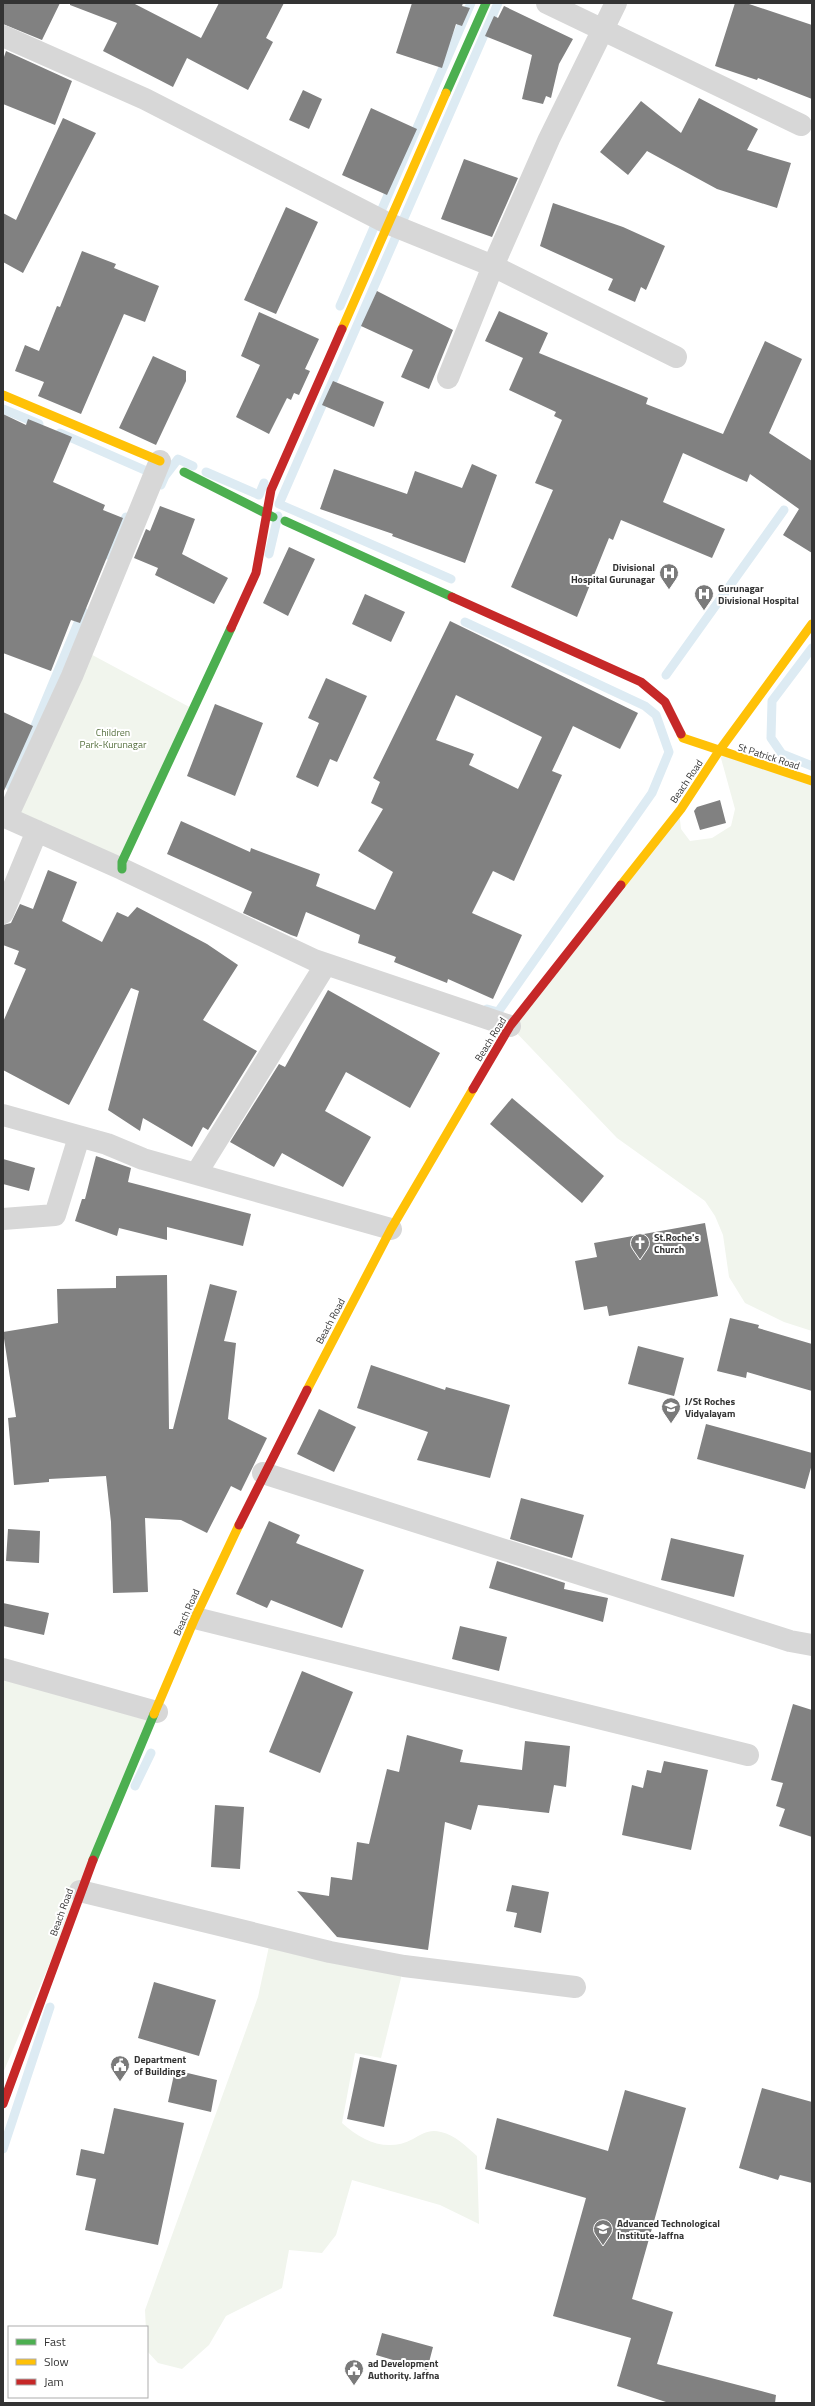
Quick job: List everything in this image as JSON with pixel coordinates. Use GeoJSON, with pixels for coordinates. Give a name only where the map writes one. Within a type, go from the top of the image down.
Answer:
{"type":"FeatureCollection","features":[{"type":"Feature","properties":{"kind":"street"},"geometry":{"type":"LineString","coordinates":[[122,869],[122,862],[198,703],[256,573],[269,515],[271,490],[387,223],[486,3]]}},
{"type":"Feature","properties":{"kind":"street"},"geometry":{"type":"LineString","coordinates":[[547,3],[801,125]]}},
{"type":"Feature","properties":{"kind":"street"},"geometry":{"type":"LineString","coordinates":[[448,378],[493,266],[549,139],[616,3]]}},
{"type":"Feature","properties":{"kind":"street"},"geometry":{"type":"LineString","coordinates":[[3,36],[144,99],[387,223],[493,266],[676,357]]}},
{"type":"Feature","properties":{"kind":"street"},"geometry":{"type":"LineString","coordinates":[[3,395],[160,461],[72,676],[5,817],[122,869],[326,964],[510,1026]]}},
{"type":"Feature","properties":{"kind":"street"},"geometry":{"type":"LineString","coordinates":[[184,472],[269,515]]}},
{"type":"Feature","properties":{"kind":"street","name":"St Patrick Road"},"geometry":{"type":"LineString","coordinates":[[285,521],[640,682],[665,702],[684,738],[812,781]]}},
{"type":"Feature","properties":{"kind":"street","name":"Beach Road"},"geometry":{"type":"LineString","coordinates":[[3,2104],[80,1891],[157,1712],[195,1618],[263,1473],[391,1229],[510,1026],[681,809],[720,751],[812,624]]}},
{"type":"Feature","properties":{"kind":"street"},"geometry":{"type":"LineString","coordinates":[[3,913],[37,831]]}},
{"type":"Feature","properties":{"kind":"street"},"geometry":{"type":"LineString","coordinates":[[196,1174],[326,964]]}},
{"type":"Feature","properties":{"kind":"street"},"geometry":{"type":"LineString","coordinates":[[3,1115],[107,1144],[143,1159],[391,1229]]}},
{"type":"Feature","properties":{"kind":"street"},"geometry":{"type":"LineString","coordinates":[[3,1219],[55,1215],[79,1137]]}},
{"type":"Feature","properties":{"kind":"street"},"geometry":{"type":"LineString","coordinates":[[263,1473],[790,1641],[812,1645]]}},
{"type":"Feature","properties":{"kind":"street"},"geometry":{"type":"LineString","coordinates":[[195,1618],[748,1755]]}},
{"type":"Feature","properties":{"kind":"street"},"geometry":{"type":"LineString","coordinates":[[3,1669],[157,1712]]}},
{"type":"Feature","properties":{"kind":"street"},"geometry":{"type":"LineString","coordinates":[[80,1891],[330,1952],[404,1966],[575,1987]]}},
{"type":"Feature","properties":{"kind":"street"},"geometry":{"type":"LineString","coordinates":[[3,2073],[13,2076]]}},
{"type":"Feature","properties":{"kind":"green space","name":"Children Park-Kurunagar"},"geometry":{"type":"Polygon","coordinates":[[[83,650],[195,710],[122,862],[7,817],[83,650]]]}},
{"type":"Feature","properties":{"kind":"green space"},"geometry":{"type":"Polygon","coordinates":[[[719,751],[812,781],[812,1331],[784,1322],[745,1303],[729,1277],[723,1235],[715,1216],[705,1201],[617,1138],[510,1026],[679,811],[681,829],[690,841],[712,838],[731,826],[735,809],[719,751]]]}},
{"type":"Feature","properties":{"kind":"green space"},"geometry":{"type":"Polygon","coordinates":[[[3,1669],[157,1712],[3,2073],[3,1669]]]}},
{"type":"Feature","properties":{"kind":"green space"},"geometry":{"type":"Polygon","coordinates":[[[271,1937],[404,1966],[381,2058],[355,2053],[342,2123],[366,2140],[384,2145],[403,2143],[433,2131],[451,2136],[460,2142],[477,2156],[479,2224],[440,2205],[352,2180],[336,2235],[322,2253],[289,2250],[282,2288],[226,2316],[209,2345],[182,2369],[158,2363],[148,2352],[148,2326],[146,2326],[145,2310],[258,1997],[271,1937]]]}},
{"type":"Feature","properties":{"kind":"building"},"geometry":{"type":"Polygon","coordinates":[[[3,3],[60,3],[42,40],[3,24],[3,3]]]}},
{"type":"Feature","properties":{"kind":"building"},"geometry":{"type":"Polygon","coordinates":[[[70,3],[133,3],[201,38],[219,3],[284,3],[266,38],[273,42],[248,90],[187,58],[173,87],[103,51],[117,23],[70,5],[70,3]]]}},
{"type":"Feature","properties":{"kind":"building"},"geometry":{"type":"Polygon","coordinates":[[[412,3],[463,3],[462,6],[470,8],[462,26],[456,24],[442,68],[396,53],[412,3]]]}},
{"type":"Feature","properties":{"kind":"building"},"geometry":{"type":"Polygon","coordinates":[[[735,3],[746,3],[812,25],[812,99],[758,78],[757,80],[715,66],[735,3]]]}},
{"type":"Feature","properties":{"kind":"building"},"geometry":{"type":"Polygon","coordinates":[[[504,6],[573,39],[559,64],[551,98],[546,96],[543,104],[522,99],[532,55],[485,36],[494,16],[498,18],[504,6]]]}},
{"type":"Feature","properties":{"kind":"building"},"geometry":{"type":"Polygon","coordinates":[[[6,51],[72,81],[55,125],[3,104],[3,60],[6,51]]]}},
{"type":"Feature","properties":{"kind":"building"},"geometry":{"type":"Polygon","coordinates":[[[303,90],[322,99],[309,129],[289,120],[303,90]]]}},
{"type":"Feature","properties":{"kind":"building"},"geometry":{"type":"Polygon","coordinates":[[[699,98],[758,129],[747,150],[791,163],[777,208],[717,189],[647,151],[628,175],[600,152],[641,101],[681,133],[699,98]]]}},
{"type":"Feature","properties":{"kind":"building"},"geometry":{"type":"Polygon","coordinates":[[[371,108],[417,129],[387,195],[342,175],[371,108]]]}},
{"type":"Feature","properties":{"kind":"building"},"geometry":{"type":"Polygon","coordinates":[[[63,118],[96,133],[23,273],[3,262],[3,213],[16,220],[63,118]]]}},
{"type":"Feature","properties":{"kind":"building"},"geometry":{"type":"Polygon","coordinates":[[[464,159],[518,178],[492,237],[441,219],[464,159]]]}},
{"type":"Feature","properties":{"kind":"building"},"geometry":{"type":"Polygon","coordinates":[[[553,203],[623,227],[665,246],[646,290],[641,287],[635,302],[608,290],[613,279],[540,246],[553,203]]]}},
{"type":"Feature","properties":{"kind":"building"},"geometry":{"type":"Polygon","coordinates":[[[286,207],[318,222],[276,314],[244,300],[286,207]]]}},
{"type":"Feature","properties":{"kind":"building"},"geometry":{"type":"Polygon","coordinates":[[[82,251],[116,264],[114,268],[159,286],[145,322],[124,314],[81,414],[38,396],[44,382],[15,371],[25,345],[39,351],[57,306],[60,307],[82,251]]]}},
{"type":"Feature","properties":{"kind":"building"},"geometry":{"type":"Polygon","coordinates":[[[377,291],[453,330],[429,389],[401,377],[413,350],[361,326],[377,291]]]}},
{"type":"Feature","properties":{"kind":"building"},"geometry":{"type":"Polygon","coordinates":[[[499,311],[548,333],[539,353],[648,398],[646,404],[723,434],[765,341],[802,359],[769,433],[812,461],[812,553],[783,535],[799,509],[750,474],[747,482],[683,453],[663,502],[725,529],[712,558],[621,520],[613,540],[609,538],[577,617],[511,587],[553,490],[535,483],[562,420],[554,416],[556,412],[509,390],[523,358],[485,341],[499,311]]]}},
{"type":"Feature","properties":{"kind":"building"},"geometry":{"type":"Polygon","coordinates":[[[259,312],[319,339],[305,369],[310,371],[299,395],[294,393],[291,400],[287,398],[269,434],[236,417],[260,365],[241,356],[259,312]]]}},
{"type":"Feature","properties":{"kind":"building"},"geometry":{"type":"Polygon","coordinates":[[[153,356],[186,371],[186,381],[156,445],[119,428],[153,356]]]}},
{"type":"Feature","properties":{"kind":"building"},"geometry":{"type":"Polygon","coordinates":[[[333,381],[384,402],[374,427],[322,405],[333,381]]]}},
{"type":"Feature","properties":{"kind":"building"},"geometry":{"type":"Polygon","coordinates":[[[3,414],[26,425],[28,419],[72,437],[53,482],[105,505],[103,510],[123,518],[80,623],[71,620],[51,671],[3,653],[3,414]]]}},
{"type":"Feature","properties":{"kind":"building"},"geometry":{"type":"Polygon","coordinates":[[[472,464],[497,475],[465,563],[392,536],[393,534],[320,509],[334,469],[407,494],[415,471],[462,488],[472,464]]]}},
{"type":"Feature","properties":{"kind":"building"},"geometry":{"type":"Polygon","coordinates":[[[160,506],[195,519],[182,554],[228,578],[214,604],[155,575],[158,568],[134,558],[146,529],[150,531],[160,506]]]}},
{"type":"Feature","properties":{"kind":"building"},"geometry":{"type":"Polygon","coordinates":[[[289,547],[315,559],[288,616],[263,603],[289,547]]]}},
{"type":"Feature","properties":{"kind":"building"},"geometry":{"type":"Polygon","coordinates":[[[365,594],[405,612],[391,642],[352,624],[365,594]]]}},
{"type":"Feature","properties":{"kind":"building"},"geometry":{"type":"Polygon","coordinates":[[[450,621],[638,713],[620,749],[573,726],[552,771],[562,775],[514,881],[493,871],[472,913],[522,935],[493,999],[448,979],[447,983],[394,962],[396,957],[358,943],[360,935],[306,912],[297,937],[291,935],[243,913],[252,892],[167,854],[181,821],[250,852],[251,848],[320,874],[316,886],[375,910],[393,872],[358,851],[383,809],[371,803],[380,782],[373,778],[450,621]],[[456,695],[436,740],[474,754],[469,765],[518,789],[542,737],[456,695]]]}},
{"type":"Feature","properties":{"kind":"building"},"geometry":{"type":"Polygon","coordinates":[[[326,678],[367,696],[337,762],[330,759],[318,787],[296,777],[319,723],[308,718],[326,678]]]}},
{"type":"Feature","properties":{"kind":"building"},"geometry":{"type":"Polygon","coordinates":[[[215,704],[263,723],[235,796],[187,776],[215,704]]]}},
{"type":"Feature","properties":{"kind":"building"},"geometry":{"type":"Polygon","coordinates":[[[3,712],[33,726],[3,793],[3,712]]]}},
{"type":"Feature","properties":{"kind":"building"},"geometry":{"type":"Polygon","coordinates":[[[720,800],[726,823],[700,830],[694,811],[697,807],[720,800]]]}},
{"type":"Feature","properties":{"kind":"building"},"geometry":{"type":"Polygon","coordinates":[[[48,870],[77,882],[62,921],[102,942],[117,912],[128,917],[137,907],[207,944],[238,965],[203,1020],[257,1051],[208,1130],[203,1127],[192,1147],[143,1118],[140,1131],[108,1110],[139,991],[131,988],[69,1105],[3,1070],[3,1022],[26,969],[14,964],[19,951],[3,945],[3,925],[11,923],[20,904],[33,909],[48,870]]]}},
{"type":"Feature","properties":{"kind":"building"},"geometry":{"type":"Polygon","coordinates":[[[328,990],[440,1053],[410,1108],[346,1072],[325,1111],[371,1137],[343,1187],[282,1153],[274,1167],[230,1142],[279,1064],[285,1067],[328,990]]]}},
{"type":"Feature","properties":{"kind":"building"},"geometry":{"type":"Polygon","coordinates":[[[512,1098],[604,1176],[582,1203],[490,1124],[512,1098]]]}},
{"type":"Feature","properties":{"kind":"building"},"geometry":{"type":"Polygon","coordinates":[[[96,1156],[131,1168],[128,1182],[251,1214],[243,1246],[167,1227],[167,1240],[119,1228],[117,1236],[75,1221],[82,1199],[85,1199],[96,1156]]]}},
{"type":"Feature","properties":{"kind":"building"},"geometry":{"type":"Polygon","coordinates":[[[3,1159],[35,1168],[29,1191],[3,1184],[3,1159]]]}},
{"type":"Feature","properties":{"kind":"building"},"geometry":{"type":"Polygon","coordinates":[[[705,1223],[718,1296],[609,1316],[607,1306],[584,1310],[575,1261],[597,1257],[594,1243],[705,1223]]]}},
{"type":"Feature","properties":{"kind":"building"},"geometry":{"type":"Polygon","coordinates":[[[167,1275],[169,1429],[173,1429],[210,1284],[237,1291],[224,1341],[236,1343],[228,1419],[267,1438],[241,1491],[231,1486],[207,1533],[181,1520],[145,1518],[148,1592],[113,1593],[111,1522],[106,1476],[49,1479],[49,1482],[14,1485],[8,1418],[16,1417],[3,1332],[58,1323],[57,1289],[116,1288],[116,1276],[167,1275]]]}},
{"type":"Feature","properties":{"kind":"building"},"geometry":{"type":"Polygon","coordinates":[[[730,1318],[759,1325],[758,1328],[812,1344],[812,1391],[747,1372],[746,1378],[717,1371],[730,1318]]]}},
{"type":"Feature","properties":{"kind":"building"},"geometry":{"type":"Polygon","coordinates":[[[638,1346],[684,1358],[674,1396],[628,1384],[638,1346]]]}},
{"type":"Feature","properties":{"kind":"building"},"geometry":{"type":"Polygon","coordinates":[[[371,1365],[445,1390],[446,1387],[510,1405],[490,1478],[417,1460],[428,1432],[357,1408],[371,1365]]]}},
{"type":"Feature","properties":{"kind":"building"},"geometry":{"type":"Polygon","coordinates":[[[319,1409],[356,1427],[334,1472],[297,1454],[319,1409]]]}},
{"type":"Feature","properties":{"kind":"building"},"geometry":{"type":"Polygon","coordinates":[[[706,1424],[812,1453],[812,1464],[805,1489],[697,1459],[706,1424]]]}},
{"type":"Feature","properties":{"kind":"building"},"geometry":{"type":"Polygon","coordinates":[[[521,1498],[584,1515],[572,1558],[510,1539],[521,1498]]]}},
{"type":"Feature","properties":{"kind":"building"},"geometry":{"type":"Polygon","coordinates":[[[269,1521],[300,1535],[296,1543],[364,1570],[342,1628],[271,1600],[267,1608],[236,1594],[269,1521]]]}},
{"type":"Feature","properties":{"kind":"building"},"geometry":{"type":"Polygon","coordinates":[[[8,1529],[40,1531],[39,1563],[6,1561],[8,1529]]]}},
{"type":"Feature","properties":{"kind":"building"},"geometry":{"type":"Polygon","coordinates":[[[671,1538],[744,1555],[734,1597],[661,1580],[671,1538]]]}},
{"type":"Feature","properties":{"kind":"building"},"geometry":{"type":"Polygon","coordinates":[[[497,1561],[565,1583],[564,1589],[608,1598],[603,1622],[489,1588],[497,1561]]]}},
{"type":"Feature","properties":{"kind":"building"},"geometry":{"type":"Polygon","coordinates":[[[3,1603],[49,1613],[44,1635],[3,1626],[3,1603]]]}},
{"type":"Feature","properties":{"kind":"building"},"geometry":{"type":"Polygon","coordinates":[[[460,1626],[507,1637],[499,1671],[452,1659],[460,1626]]]}},
{"type":"Feature","properties":{"kind":"building"},"geometry":{"type":"Polygon","coordinates":[[[302,1671],[353,1692],[320,1773],[269,1752],[302,1671]]]}},
{"type":"Feature","properties":{"kind":"building"},"geometry":{"type":"Polygon","coordinates":[[[793,1704],[812,1710],[812,1837],[779,1826],[785,1809],[776,1806],[783,1783],[771,1780],[793,1704]]]}},
{"type":"Feature","properties":{"kind":"building"},"geometry":{"type":"Polygon","coordinates":[[[407,1735],[463,1750],[460,1762],[522,1770],[525,1741],[570,1746],[566,1787],[554,1785],[549,1813],[478,1805],[471,1830],[445,1822],[428,1950],[337,1937],[297,1891],[329,1896],[331,1877],[352,1880],[357,1842],[369,1844],[387,1769],[399,1772],[407,1735]]]}},
{"type":"Feature","properties":{"kind":"building"},"geometry":{"type":"Polygon","coordinates":[[[664,1761],[708,1770],[691,1850],[622,1835],[632,1785],[643,1788],[647,1770],[661,1773],[664,1761]]]}},
{"type":"Feature","properties":{"kind":"building"},"geometry":{"type":"Polygon","coordinates":[[[215,1805],[244,1807],[240,1869],[211,1867],[215,1805]]]}},
{"type":"Feature","properties":{"kind":"building"},"geometry":{"type":"Polygon","coordinates":[[[512,1885],[549,1892],[541,1933],[514,1927],[517,1913],[506,1911],[512,1885]]]}},
{"type":"Feature","properties":{"kind":"building"},"geometry":{"type":"Polygon","coordinates":[[[154,1982],[216,2000],[199,2056],[138,2038],[154,1982]]]}},
{"type":"Feature","properties":{"kind":"building"},"geometry":{"type":"Polygon","coordinates":[[[360,2057],[397,2065],[384,2127],[347,2119],[360,2057]]]}},
{"type":"Feature","properties":{"kind":"building"},"geometry":{"type":"Polygon","coordinates":[[[175,2070],[217,2080],[211,2112],[168,2102],[175,2070]]]}},
{"type":"Feature","properties":{"kind":"building"},"geometry":{"type":"Polygon","coordinates":[[[762,2088],[812,2102],[812,2183],[780,2175],[778,2180],[739,2168],[762,2088]]]}},
{"type":"Feature","properties":{"kind":"building"},"geometry":{"type":"Polygon","coordinates":[[[625,2090],[686,2108],[632,2299],[673,2312],[657,2364],[776,2395],[775,2403],[669,2403],[617,2386],[631,2338],[553,2316],[586,2198],[485,2169],[497,2118],[608,2151],[625,2090]]]}},
{"type":"Feature","properties":{"kind":"building"},"geometry":{"type":"Polygon","coordinates":[[[114,2108],[184,2123],[158,2245],[85,2230],[96,2179],[76,2175],[81,2149],[104,2154],[114,2108]]]}},
{"type":"Feature","properties":{"kind":"building"},"geometry":{"type":"Polygon","coordinates":[[[382,2333],[433,2347],[427,2370],[376,2355],[382,2333]]]}},
{"type":"Feature","properties":{"kind":"waterway"},"geometry":{"type":"LineString","coordinates":[[340,306],[471,3]]}},
{"type":"Feature","properties":{"kind":"waterway"},"geometry":{"type":"LineString","coordinates":[[451,579],[279,504],[498,3]]}},
{"type":"Feature","properties":{"kind":"waterway"},"geometry":{"type":"LineString","coordinates":[[3,409],[39,424]]}},
{"type":"Feature","properties":{"kind":"waterway"},"geometry":{"type":"LineString","coordinates":[[60,433],[149,472],[147,477]]}},
{"type":"Feature","properties":{"kind":"waterway"},"geometry":{"type":"LineString","coordinates":[[161,485],[165,476],[178,459],[193,466]]}},
{"type":"Feature","properties":{"kind":"waterway"},"geometry":{"type":"LineString","coordinates":[[206,472],[259,495],[264,483]]}},
{"type":"Feature","properties":{"kind":"waterway"},"geometry":{"type":"LineString","coordinates":[[666,675],[784,510]]}},
{"type":"Feature","properties":{"kind":"waterway"},"geometry":{"type":"LineString","coordinates":[[269,554],[278,516]]}},
{"type":"Feature","properties":{"kind":"waterway"},"geometry":{"type":"LineString","coordinates":[[107,555],[126,517]]}},
{"type":"Feature","properties":{"kind":"waterway"},"geometry":{"type":"LineString","coordinates":[[10,786],[83,611]]}},
{"type":"Feature","properties":{"kind":"waterway"},"geometry":{"type":"LineString","coordinates":[[465,622],[645,706],[656,715],[669,752],[652,793],[498,1012],[487,1009]]}},
{"type":"Feature","properties":{"kind":"waterway"},"geometry":{"type":"LineString","coordinates":[[812,648],[772,701],[771,738],[782,754],[812,766]]}},
{"type":"Feature","properties":{"kind":"waterway"},"geometry":{"type":"LineString","coordinates":[[135,1786],[151,1753]]}},
{"type":"Feature","properties":{"kind":"waterway"},"geometry":{"type":"LineString","coordinates":[[3,2149],[50,2007]]}},
{"type":"Feature","properties":{"kind":"traffic: fast"},"geometry":{"type":"LineString","coordinates":[[446,93],[486,3]]}},
{"type":"Feature","properties":{"kind":"traffic: fast"},"geometry":{"type":"LineString","coordinates":[[184,472],[273,517]]}},
{"type":"Feature","properties":{"kind":"traffic: fast"},"geometry":{"type":"LineString","coordinates":[[285,521],[452,597]]}},
{"type":"Feature","properties":{"kind":"traffic: fast"},"geometry":{"type":"LineString","coordinates":[[122,869],[122,862],[231,628]]}},
{"type":"Feature","properties":{"kind":"traffic: fast"},"geometry":{"type":"LineString","coordinates":[[93,1860],[154,1714]]}},
{"type":"Feature","properties":{"kind":"traffic: slow"},"geometry":{"type":"LineString","coordinates":[[342,329],[446,93]]}},
{"type":"Feature","properties":{"kind":"traffic: slow"},"geometry":{"type":"LineString","coordinates":[[3,395],[160,461]]}},
{"type":"Feature","properties":{"kind":"traffic: slow"},"geometry":{"type":"LineString","coordinates":[[621,885],[681,809],[719,751],[812,624]]}},
{"type":"Feature","properties":{"kind":"traffic: slow"},"geometry":{"type":"LineString","coordinates":[[681,734],[683,738],[812,781]]}},
{"type":"Feature","properties":{"kind":"traffic: slow"},"geometry":{"type":"LineString","coordinates":[[307,1390],[391,1229],[473,1089]]}},
{"type":"Feature","properties":{"kind":"traffic: slow"},"geometry":{"type":"LineString","coordinates":[[154,1714],[195,1618],[239,1525]]}},
{"type":"Feature","properties":{"kind":"traffic: jam"},"geometry":{"type":"LineString","coordinates":[[231,628],[256,573],[271,490],[342,329]]}},
{"type":"Feature","properties":{"kind":"traffic: jam"},"geometry":{"type":"LineString","coordinates":[[452,597],[641,682],[665,702],[681,734]]}},
{"type":"Feature","properties":{"kind":"traffic: jam"},"geometry":{"type":"LineString","coordinates":[[473,1089],[510,1026],[621,885]]}},
{"type":"Feature","properties":{"kind":"traffic: jam"},"geometry":{"type":"LineString","coordinates":[[239,1525],[307,1390]]}},
{"type":"Feature","properties":{"kind":"traffic: jam"},"geometry":{"type":"LineString","coordinates":[[3,2104],[93,1860]]}},
{"type":"Feature","properties":{"kind":"place","name":"Divisional Hospital Gurunagar"},"geometry":{"type":"Point","coordinates":[669,590]}},
{"type":"Feature","properties":{"kind":"place","name":"Gurunagar Divisional Hospital"},"geometry":{"type":"Point","coordinates":[704,611]}},
{"type":"Feature","properties":{"kind":"place","name":"St.Roche's Church"},"geometry":{"type":"Point","coordinates":[640,1260]}},
{"type":"Feature","properties":{"kind":"place","name":"J/St Roches Vidyalayam"},"geometry":{"type":"Point","coordinates":[671,1424]}},
{"type":"Feature","properties":{"kind":"place","name":"Department of Buildings"},"geometry":{"type":"Point","coordinates":[120,2082]}},
{"type":"Feature","properties":{"kind":"place","name":"Advanced Technological Institute-Jaffna"},"geometry":{"type":"Point","coordinates":[603,2246]}},
{"type":"Feature","properties":{"kind":"place","name":"ad Development Authority. Jaffna"},"geometry":{"type":"Point","coordinates":[354,2386]}}]}
